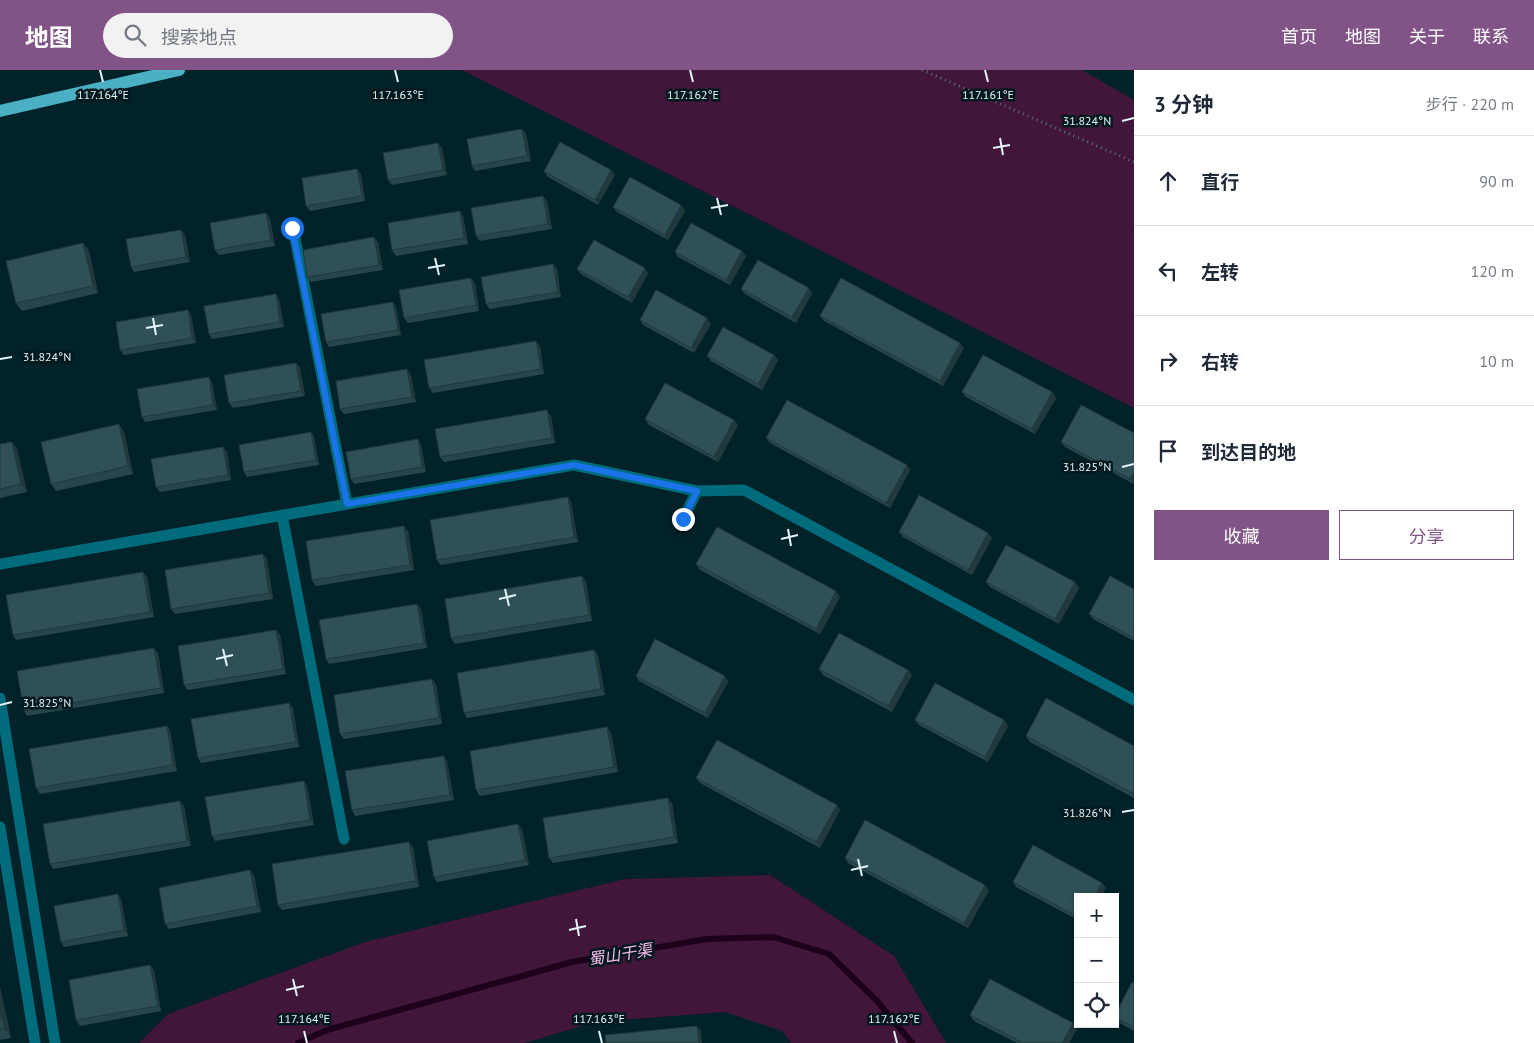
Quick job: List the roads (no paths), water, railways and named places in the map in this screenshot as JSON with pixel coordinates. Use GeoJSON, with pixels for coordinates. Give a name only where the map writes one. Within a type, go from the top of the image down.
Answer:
{"type":"FeatureCollection","features":[{"type":"Feature","properties":{"kind":"main road"},"geometry":{"type":"LineString","coordinates":[[0,111],[179,70]]}},
{"type":"Feature","properties":{"kind":"lane"},"geometry":{"type":"LineString","coordinates":[[292,228],[347,504]]}},
{"type":"Feature","properties":{"kind":"lane"},"geometry":{"type":"LineString","coordinates":[[0,564],[574,465],[697,491],[744,490],[1134,700]]}},
{"type":"Feature","properties":{"kind":"lane"},"geometry":{"type":"LineString","coordinates":[[683,519],[697,491]]}},
{"type":"Feature","properties":{"kind":"lane"},"geometry":{"type":"LineString","coordinates":[[282,516],[344,839]]}},
{"type":"Feature","properties":{"kind":"lane"},"geometry":{"type":"LineString","coordinates":[[0,698],[55,1043]]}},
{"type":"Feature","properties":{"kind":"lane"},"geometry":{"type":"LineString","coordinates":[[0,827],[35,1043]]}},
{"type":"Feature","properties":{"kind":"waterway","name":"蜀山干渠"},"geometry":{"type":"LineString","coordinates":[[298,1043],[327,1030],[572,962],[707,939],[773,937],[829,954],[876,1000],[912,1043]]}}]}
